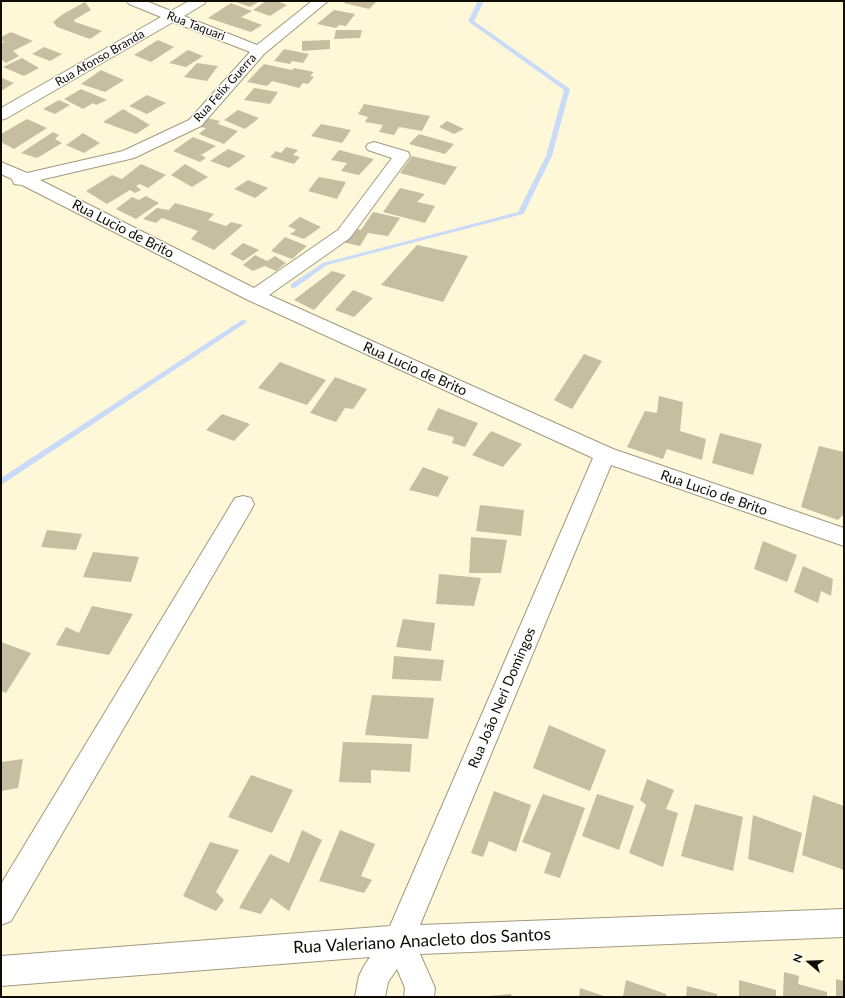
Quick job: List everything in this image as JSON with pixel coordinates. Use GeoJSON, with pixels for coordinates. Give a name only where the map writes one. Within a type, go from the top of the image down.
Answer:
{"type":"FeatureCollection","features":[{"type":"Feature","properties":{"kind":"street","name":"Rua Taquari"},"geometry":{"type":"LineString","coordinates":[[134,1],[259,51]]}},
{"type":"Feature","properties":{"kind":"street","name":"Rua Afonso Branda"},"geometry":{"type":"LineString","coordinates":[[1,116],[199,1]]}},
{"type":"Feature","properties":{"kind":"street","name":"Rua Felix Guerra"},"geometry":{"type":"LineString","coordinates":[[1,183],[26,179],[128,155],[195,124],[259,51],[321,1]]}},
{"type":"Feature","properties":{"kind":"street"},"geometry":{"type":"LineString","coordinates":[[255,296],[344,234],[402,156],[374,147]]}},
{"type":"Feature","properties":{"kind":"street","name":"Rua Lucio de Brito"},"geometry":{"type":"LineString","coordinates":[[1,167],[255,296],[605,455],[844,537]]}},
{"type":"Feature","properties":{"kind":"street","name":"Rua João Neri Domingos"},"geometry":{"type":"LineString","coordinates":[[370,997],[374,976],[399,940],[605,455]]}},
{"type":"Feature","properties":{"kind":"street"},"geometry":{"type":"LineString","coordinates":[[1,911],[243,504]]}},
{"type":"Feature","properties":{"kind":"street","name":"Rua Valeriano Anacleto dos Santos"},"geometry":{"type":"LineString","coordinates":[[1,971],[399,940],[844,923]]}},
{"type":"Feature","properties":{"kind":"street"},"geometry":{"type":"LineString","coordinates":[[399,940],[420,988],[419,997]]}},
{"type":"Feature","properties":{"kind":"building"},"geometry":{"type":"Polygon","coordinates":[[[260,1],[250,7],[236,2],[260,1]]]}},
{"type":"Feature","properties":{"kind":"building"},"geometry":{"type":"Polygon","coordinates":[[[266,1],[277,1],[287,5],[270,16],[253,10],[266,1]]]}},
{"type":"Feature","properties":{"kind":"building"},"geometry":{"type":"Polygon","coordinates":[[[346,1],[377,1],[369,9],[344,3],[346,1]]]}},
{"type":"Feature","properties":{"kind":"building"},"geometry":{"type":"Polygon","coordinates":[[[85,2],[91,10],[74,20],[75,22],[102,31],[90,39],[57,27],[53,22],[63,14],[85,2]]]}},
{"type":"Feature","properties":{"kind":"building"},"geometry":{"type":"Polygon","coordinates":[[[231,3],[252,11],[241,17],[262,25],[251,32],[208,18],[231,3]]]}},
{"type":"Feature","properties":{"kind":"building"},"geometry":{"type":"Polygon","coordinates":[[[334,10],[355,14],[346,26],[339,25],[336,28],[317,24],[334,10]]]}},
{"type":"Feature","properties":{"kind":"building"},"geometry":{"type":"Polygon","coordinates":[[[336,30],[362,30],[360,38],[334,39],[336,30]]]}},
{"type":"Feature","properties":{"kind":"building"},"geometry":{"type":"Polygon","coordinates":[[[11,32],[33,41],[13,51],[19,56],[6,63],[1,59],[1,44],[4,42],[1,40],[1,37],[11,32]]]}},
{"type":"Feature","properties":{"kind":"building"},"geometry":{"type":"Polygon","coordinates":[[[158,40],[174,47],[151,62],[134,55],[158,40]]]}},
{"type":"Feature","properties":{"kind":"building"},"geometry":{"type":"Polygon","coordinates":[[[330,40],[330,49],[302,51],[302,41],[330,40]]]}},
{"type":"Feature","properties":{"kind":"building"},"geometry":{"type":"Polygon","coordinates":[[[44,47],[62,54],[50,61],[32,54],[44,47]]]}},
{"type":"Feature","properties":{"kind":"building"},"geometry":{"type":"Polygon","coordinates":[[[284,49],[309,54],[303,63],[292,61],[290,64],[274,61],[284,49]]]}},
{"type":"Feature","properties":{"kind":"building"},"geometry":{"type":"Polygon","coordinates":[[[188,50],[203,56],[186,67],[169,63],[188,50]]]}},
{"type":"Feature","properties":{"kind":"building"},"geometry":{"type":"Polygon","coordinates":[[[22,58],[39,68],[24,76],[3,67],[22,58]]]}},
{"type":"Feature","properties":{"kind":"building"},"geometry":{"type":"Polygon","coordinates":[[[197,63],[218,66],[207,81],[184,77],[197,63]]]}},
{"type":"Feature","properties":{"kind":"building"},"geometry":{"type":"Polygon","coordinates":[[[264,64],[292,70],[294,68],[314,72],[310,76],[314,77],[308,84],[303,83],[299,88],[272,81],[267,86],[247,82],[264,64]]]}},
{"type":"Feature","properties":{"kind":"building"},"geometry":{"type":"Polygon","coordinates":[[[101,70],[124,80],[105,92],[81,84],[101,70]]]}},
{"type":"Feature","properties":{"kind":"building"},"geometry":{"type":"Polygon","coordinates":[[[2,78],[14,83],[1,91],[2,78]]]}},
{"type":"Feature","properties":{"kind":"building"},"geometry":{"type":"Polygon","coordinates":[[[254,88],[278,92],[270,104],[244,100],[254,88]]]}},
{"type":"Feature","properties":{"kind":"building"},"geometry":{"type":"Polygon","coordinates":[[[81,89],[107,100],[96,105],[93,103],[83,109],[64,99],[81,89]]]}},
{"type":"Feature","properties":{"kind":"building"},"geometry":{"type":"Polygon","coordinates":[[[147,95],[166,103],[147,114],[129,106],[147,95]]]}},
{"type":"Feature","properties":{"kind":"building"},"geometry":{"type":"Polygon","coordinates":[[[59,100],[70,105],[55,114],[43,109],[59,100]]]}},
{"type":"Feature","properties":{"kind":"building"},"geometry":{"type":"Polygon","coordinates":[[[364,104],[430,116],[422,131],[399,127],[394,135],[379,132],[383,125],[365,122],[368,117],[358,114],[364,104]]]}},
{"type":"Feature","properties":{"kind":"building"},"geometry":{"type":"Polygon","coordinates":[[[123,109],[150,125],[136,134],[103,122],[123,109]]]}},
{"type":"Feature","properties":{"kind":"building"},"geometry":{"type":"Polygon","coordinates":[[[238,110],[259,118],[245,129],[224,120],[238,110]]]}},
{"type":"Feature","properties":{"kind":"building"},"geometry":{"type":"Polygon","coordinates":[[[207,118],[220,121],[218,124],[238,131],[224,144],[199,134],[206,128],[199,127],[207,118]]]}},
{"type":"Feature","properties":{"kind":"building"},"geometry":{"type":"Polygon","coordinates":[[[27,119],[47,128],[14,149],[1,142],[1,134],[27,119]]]}},
{"type":"Feature","properties":{"kind":"building"},"geometry":{"type":"Polygon","coordinates":[[[447,121],[464,129],[454,134],[439,127],[447,121]]]}},
{"type":"Feature","properties":{"kind":"building"},"geometry":{"type":"Polygon","coordinates":[[[321,124],[351,130],[342,143],[311,136],[321,124]]]}},
{"type":"Feature","properties":{"kind":"building"},"geometry":{"type":"Polygon","coordinates":[[[53,132],[59,135],[55,139],[62,143],[37,158],[21,153],[53,132]]]}},
{"type":"Feature","properties":{"kind":"building"},"geometry":{"type":"Polygon","coordinates":[[[83,133],[100,143],[84,153],[66,145],[83,133]]]}},
{"type":"Feature","properties":{"kind":"building"},"geometry":{"type":"Polygon","coordinates":[[[419,134],[454,144],[445,154],[409,144],[419,134]]]}},
{"type":"Feature","properties":{"kind":"building"},"geometry":{"type":"Polygon","coordinates":[[[193,137],[216,146],[201,155],[206,158],[200,162],[173,151],[193,137]]]}},
{"type":"Feature","properties":{"kind":"building"},"geometry":{"type":"Polygon","coordinates":[[[286,147],[298,150],[293,155],[300,157],[294,164],[270,157],[276,151],[281,153],[286,147]]]}},
{"type":"Feature","properties":{"kind":"building"},"geometry":{"type":"Polygon","coordinates":[[[228,149],[246,156],[229,168],[210,161],[228,149]]]}},
{"type":"Feature","properties":{"kind":"building"},"geometry":{"type":"Polygon","coordinates":[[[339,150],[374,159],[359,175],[341,171],[347,163],[331,160],[339,150]]]}},
{"type":"Feature","properties":{"kind":"building"},"geometry":{"type":"Polygon","coordinates":[[[412,156],[457,167],[445,185],[400,173],[412,156]]]}},
{"type":"Feature","properties":{"kind":"building"},"geometry":{"type":"Polygon","coordinates":[[[141,164],[166,175],[148,188],[140,184],[136,186],[141,190],[135,193],[130,190],[107,204],[86,191],[112,175],[122,179],[141,164]]]}},
{"type":"Feature","properties":{"kind":"building"},"geometry":{"type":"Polygon","coordinates":[[[185,164],[208,177],[192,187],[171,175],[185,164]]]}},
{"type":"Feature","properties":{"kind":"building"},"geometry":{"type":"Polygon","coordinates":[[[319,177],[346,182],[337,199],[308,191],[319,177]]]}},
{"type":"Feature","properties":{"kind":"building"},"geometry":{"type":"Polygon","coordinates":[[[248,180],[268,188],[255,198],[234,189],[248,180]]]}},
{"type":"Feature","properties":{"kind":"building"},"geometry":{"type":"Polygon","coordinates":[[[400,188],[425,194],[417,202],[435,206],[425,223],[383,212],[400,188]]]}},
{"type":"Feature","properties":{"kind":"building"},"geometry":{"type":"Polygon","coordinates":[[[146,196],[159,203],[136,219],[116,209],[132,197],[139,200],[146,196]]]}},
{"type":"Feature","properties":{"kind":"building"},"geometry":{"type":"Polygon","coordinates":[[[175,203],[214,214],[208,220],[226,226],[231,222],[243,225],[214,250],[191,239],[198,231],[162,218],[156,223],[143,219],[157,208],[169,210],[175,203]]]}},
{"type":"Feature","properties":{"kind":"building"},"geometry":{"type":"Polygon","coordinates":[[[373,212],[400,218],[388,236],[368,233],[360,246],[342,242],[352,228],[361,230],[373,212]]]}},
{"type":"Feature","properties":{"kind":"building"},"geometry":{"type":"Polygon","coordinates":[[[300,217],[321,227],[304,239],[290,234],[296,230],[288,226],[300,217]]]}},
{"type":"Feature","properties":{"kind":"building"},"geometry":{"type":"Polygon","coordinates":[[[285,237],[307,246],[292,259],[271,251],[285,237]]]}},
{"type":"Feature","properties":{"kind":"building"},"geometry":{"type":"Polygon","coordinates":[[[243,243],[259,250],[243,261],[230,254],[243,243]]]}},
{"type":"Feature","properties":{"kind":"building"},"geometry":{"type":"Polygon","coordinates":[[[417,245],[468,256],[443,302],[381,285],[417,245]]]}},
{"type":"Feature","properties":{"kind":"building"},"geometry":{"type":"Polygon","coordinates":[[[255,255],[267,261],[275,256],[286,263],[276,271],[265,266],[253,271],[243,265],[255,255]]]}},
{"type":"Feature","properties":{"kind":"building"},"geometry":{"type":"Polygon","coordinates":[[[332,271],[346,275],[314,310],[294,300],[332,271]]]}},
{"type":"Feature","properties":{"kind":"building"},"geometry":{"type":"Polygon","coordinates":[[[353,290],[373,298],[354,317],[335,310],[353,290]]]}},
{"type":"Feature","properties":{"kind":"building"},"geometry":{"type":"Polygon","coordinates":[[[584,354],[602,361],[572,409],[554,400],[584,354]]]}},
{"type":"Feature","properties":{"kind":"building"},"geometry":{"type":"Polygon","coordinates":[[[280,362],[326,380],[307,405],[258,388],[280,362]]]}},
{"type":"Feature","properties":{"kind":"building"},"geometry":{"type":"Polygon","coordinates":[[[335,377],[367,389],[353,409],[345,408],[336,422],[310,413],[335,377]]]}},
{"type":"Feature","properties":{"kind":"building"},"geometry":{"type":"Polygon","coordinates":[[[659,396],[683,402],[680,431],[706,439],[702,460],[667,449],[663,459],[627,447],[645,411],[657,413],[659,396]]]}},
{"type":"Feature","properties":{"kind":"building"},"geometry":{"type":"Polygon","coordinates":[[[438,408],[478,423],[465,447],[452,443],[454,437],[427,430],[438,408]]]}},
{"type":"Feature","properties":{"kind":"building"},"geometry":{"type":"Polygon","coordinates":[[[222,414],[250,424],[234,441],[206,430],[222,414]]]}},
{"type":"Feature","properties":{"kind":"building"},"geometry":{"type":"Polygon","coordinates":[[[491,431],[522,444],[503,467],[472,455],[491,431]]]}},
{"type":"Feature","properties":{"kind":"building"},"geometry":{"type":"Polygon","coordinates":[[[720,433],[762,444],[753,475],[712,463],[720,433]]]}},
{"type":"Feature","properties":{"kind":"building"},"geometry":{"type":"Polygon","coordinates":[[[819,446],[844,452],[844,514],[838,520],[801,507],[819,446]]]}},
{"type":"Feature","properties":{"kind":"building"},"geometry":{"type":"Polygon","coordinates":[[[423,467],[449,477],[438,497],[409,490],[423,467]]]}},
{"type":"Feature","properties":{"kind":"building"},"geometry":{"type":"Polygon","coordinates":[[[480,505],[524,510],[521,536],[476,531],[480,505]]]}},
{"type":"Feature","properties":{"kind":"building"},"geometry":{"type":"Polygon","coordinates":[[[47,530],[82,534],[76,550],[41,547],[47,530]]]}},
{"type":"Feature","properties":{"kind":"building"},"geometry":{"type":"Polygon","coordinates":[[[471,537],[507,540],[501,573],[469,573],[471,537]]]}},
{"type":"Feature","properties":{"kind":"building"},"geometry":{"type":"Polygon","coordinates":[[[763,541],[797,555],[787,582],[754,569],[763,541]]]}},
{"type":"Feature","properties":{"kind":"building"},"geometry":{"type":"Polygon","coordinates":[[[93,552],[139,557],[131,582],[83,577],[93,552]]]}},
{"type":"Feature","properties":{"kind":"building"},"geometry":{"type":"Polygon","coordinates":[[[803,566],[833,579],[831,596],[821,591],[818,603],[794,592],[803,566]]]}},
{"type":"Feature","properties":{"kind":"building"},"geometry":{"type":"Polygon","coordinates":[[[439,574],[481,578],[474,606],[436,604],[439,574]]]}},
{"type":"Feature","properties":{"kind":"building"},"geometry":{"type":"Polygon","coordinates":[[[92,606],[133,614],[109,655],[56,645],[66,627],[79,633],[92,606]]]}},
{"type":"Feature","properties":{"kind":"building"},"geometry":{"type":"Polygon","coordinates":[[[403,619],[435,623],[431,651],[396,647],[403,619]]]}},
{"type":"Feature","properties":{"kind":"building"},"geometry":{"type":"Polygon","coordinates":[[[1,642],[31,653],[6,693],[1,691],[1,642]]]}},
{"type":"Feature","properties":{"kind":"building"},"geometry":{"type":"Polygon","coordinates":[[[394,656],[444,660],[441,681],[392,679],[394,656]]]}},
{"type":"Feature","properties":{"kind":"building"},"geometry":{"type":"Polygon","coordinates":[[[372,695],[434,698],[428,739],[365,735],[372,695]]]}},
{"type":"Feature","properties":{"kind":"building"},"geometry":{"type":"Polygon","coordinates":[[[549,725],[606,750],[590,791],[533,768],[549,725]]]}},
{"type":"Feature","properties":{"kind":"building"},"geometry":{"type":"Polygon","coordinates":[[[343,742],[412,744],[410,772],[371,770],[371,783],[339,782],[343,742]]]}},
{"type":"Feature","properties":{"kind":"building"},"geometry":{"type":"Polygon","coordinates":[[[23,759],[18,788],[1,791],[1,762],[23,759]]]}},
{"type":"Feature","properties":{"kind":"building"},"geometry":{"type":"Polygon","coordinates":[[[251,775],[293,790],[272,833],[228,817],[251,775]]]}},
{"type":"Feature","properties":{"kind":"building"},"geometry":{"type":"Polygon","coordinates":[[[647,779],[674,790],[666,809],[678,813],[663,867],[629,853],[646,805],[640,800],[647,779]]]}},
{"type":"Feature","properties":{"kind":"building"},"geometry":{"type":"Polygon","coordinates":[[[494,791],[531,805],[516,852],[489,841],[483,857],[471,853],[494,791]]]}},
{"type":"Feature","properties":{"kind":"building"},"geometry":{"type":"Polygon","coordinates":[[[543,794],[585,808],[560,878],[544,873],[551,853],[522,842],[543,794]]]}},
{"type":"Feature","properties":{"kind":"building"},"geometry":{"type":"Polygon","coordinates":[[[597,794],[634,806],[619,850],[582,836],[597,794]]]}},
{"type":"Feature","properties":{"kind":"building"},"geometry":{"type":"Polygon","coordinates":[[[813,795],[844,806],[844,870],[802,855],[813,795]]]}},
{"type":"Feature","properties":{"kind":"building"},"geometry":{"type":"Polygon","coordinates":[[[695,804],[743,817],[733,871],[681,856],[695,804]]]}},
{"type":"Feature","properties":{"kind":"building"},"geometry":{"type":"Polygon","coordinates":[[[753,815],[802,833],[793,873],[748,859],[753,815]]]}},
{"type":"Feature","properties":{"kind":"building"},"geometry":{"type":"Polygon","coordinates":[[[302,830],[322,840],[289,911],[271,898],[261,914],[239,908],[270,854],[289,863],[302,830]]]}},
{"type":"Feature","properties":{"kind":"building"},"geometry":{"type":"Polygon","coordinates":[[[340,830],[375,844],[361,876],[372,880],[364,893],[319,881],[340,830]]]}},
{"type":"Feature","properties":{"kind":"building"},"geometry":{"type":"Polygon","coordinates":[[[210,842],[239,850],[216,892],[224,900],[216,911],[183,896],[210,842]]]}},
{"type":"Feature","properties":{"kind":"building"},"geometry":{"type":"Polygon","coordinates":[[[784,972],[799,976],[798,984],[827,992],[827,997],[783,997],[784,972]]]}},
{"type":"Feature","properties":{"kind":"building"},"geometry":{"type":"Polygon","coordinates":[[[836,979],[844,981],[844,997],[836,997],[836,979]]]}},
{"type":"Feature","properties":{"kind":"building"},"geometry":{"type":"Polygon","coordinates":[[[626,980],[666,994],[666,997],[623,997],[626,980]]]}},
{"type":"Feature","properties":{"kind":"building"},"geometry":{"type":"Polygon","coordinates":[[[739,980],[776,990],[776,997],[739,997],[739,980]]]}},
{"type":"Feature","properties":{"kind":"building"},"geometry":{"type":"Polygon","coordinates":[[[687,986],[717,994],[717,997],[686,997],[687,986]]]}},
{"type":"Feature","properties":{"kind":"building"},"geometry":{"type":"Polygon","coordinates":[[[580,988],[604,996],[604,997],[579,997],[580,988]]]}},
{"type":"Feature","properties":{"kind":"building"},"geometry":{"type":"Polygon","coordinates":[[[511,994],[512,997],[489,997],[489,996],[511,994]]]}},
{"type":"Feature","properties":{"kind":"waterway"},"geometry":{"type":"LineString","coordinates":[[293,286],[325,264],[521,213],[549,156],[567,89],[471,21],[481,1]]}},
{"type":"Feature","properties":{"kind":"waterway"},"geometry":{"type":"LineString","coordinates":[[1,482],[244,322]]}}]}
